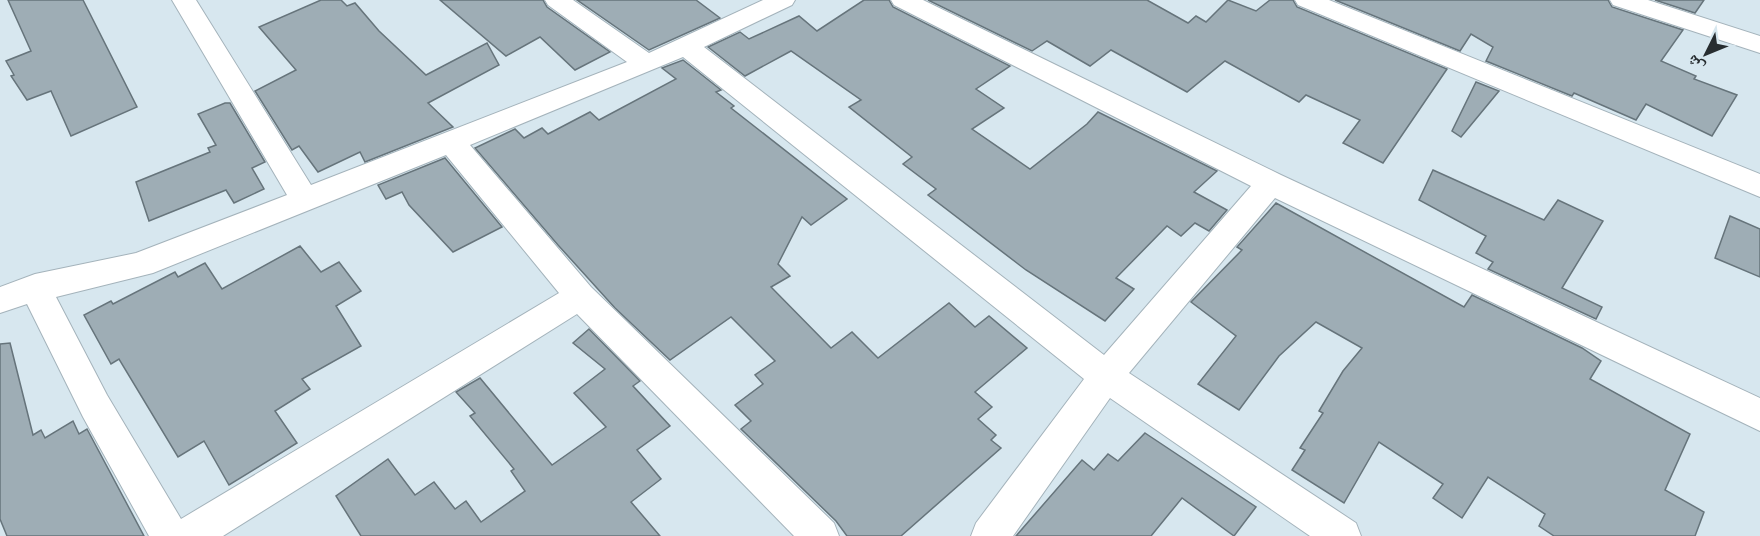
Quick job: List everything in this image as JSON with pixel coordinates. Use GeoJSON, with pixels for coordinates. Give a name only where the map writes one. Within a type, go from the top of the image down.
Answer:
{"type":"FeatureCollection","features":[{"type":"Feature","properties":{"kind":"street"},"geometry":{"type":"LineString","coordinates":[[184,0],[304,198]]}},
{"type":"Feature","properties":{"kind":"street"},"geometry":{"type":"LineString","coordinates":[[557,0],[647,64]]}},
{"type":"Feature","properties":{"kind":"street"},"geometry":{"type":"LineString","coordinates":[[0,300],[35,287],[110,274],[142,264],[647,64],[783,0]]}},
{"type":"Feature","properties":{"kind":"street"},"geometry":{"type":"LineString","coordinates":[[903,0],[1271,183],[1760,414]]}},
{"type":"Feature","properties":{"kind":"street"},"geometry":{"type":"LineString","coordinates":[[1307,0],[1760,186]]}},
{"type":"Feature","properties":{"kind":"street"},"geometry":{"type":"LineString","coordinates":[[1622,0],[1760,45]]}},
{"type":"Feature","properties":{"kind":"street"},"geometry":{"type":"LineString","coordinates":[[687,47],[1106,376],[1342,536]]}},
{"type":"Feature","properties":{"kind":"street"},"geometry":{"type":"LineString","coordinates":[[450,141],[580,296],[820,536]]}},
{"type":"Feature","properties":{"kind":"street"},"geometry":{"type":"LineString","coordinates":[[990,536],[1106,376],[1271,183]]}},
{"type":"Feature","properties":{"kind":"street"},"geometry":{"type":"LineString","coordinates":[[35,287],[95,406],[170,536]]}},
{"type":"Feature","properties":{"kind":"street"},"geometry":{"type":"LineString","coordinates":[[189,536],[580,296]]}},
{"type":"Feature","properties":{"kind":"building"},"geometry":{"type":"Polygon","coordinates":[[[8,0],[83,0],[137,107],[71,136],[51,91],[27,100],[11,76],[14,75],[6,61],[31,51],[8,0]]]}},
{"type":"Feature","properties":{"kind":"building"},"geometry":{"type":"Polygon","coordinates":[[[321,0],[341,0],[347,6],[355,3],[379,31],[426,75],[487,43],[499,65],[428,103],[453,127],[365,162],[360,152],[318,172],[299,146],[292,150],[255,91],[296,70],[259,27],[321,0]]]}},
{"type":"Feature","properties":{"kind":"building"},"geometry":{"type":"Polygon","coordinates":[[[440,0],[543,0],[547,7],[610,52],[575,70],[540,37],[506,56],[440,0]]]}},
{"type":"Feature","properties":{"kind":"building"},"geometry":{"type":"Polygon","coordinates":[[[577,0],[696,0],[720,18],[649,50],[577,0]]]}},
{"type":"Feature","properties":{"kind":"building"},"geometry":{"type":"Polygon","coordinates":[[[864,0],[889,0],[893,7],[1010,66],[976,89],[1004,108],[972,129],[1030,169],[1087,124],[1098,112],[1217,171],[1194,192],[1227,210],[1209,231],[1195,223],[1181,236],[1167,226],[1116,278],[1134,289],[1105,321],[1026,270],[928,195],[936,189],[903,164],[912,157],[849,107],[861,100],[791,51],[745,76],[708,47],[740,32],[749,39],[799,16],[817,31],[864,0]]]}},
{"type":"Feature","properties":{"kind":"building"},"geometry":{"type":"Polygon","coordinates":[[[928,0],[1147,0],[1188,23],[1196,16],[1206,22],[1228,0],[1256,11],[1270,0],[1293,0],[1297,7],[1447,69],[1383,163],[1343,143],[1360,120],[1306,95],[1299,102],[1225,61],[1187,92],[1111,50],[1090,66],[1047,41],[1032,51],[928,0]]]}},
{"type":"Feature","properties":{"kind":"building"},"geometry":{"type":"Polygon","coordinates":[[[1335,0],[1608,0],[1612,7],[1683,30],[1661,61],[1696,76],[1694,79],[1737,95],[1712,136],[1646,104],[1636,120],[1574,93],[1572,96],[1486,61],[1493,47],[1471,34],[1460,51],[1335,0]]]}},
{"type":"Feature","properties":{"kind":"building"},"geometry":{"type":"Polygon","coordinates":[[[1655,0],[1704,0],[1695,13],[1655,0]]]}},
{"type":"Feature","properties":{"kind":"building"},"geometry":{"type":"Polygon","coordinates":[[[683,60],[721,90],[716,92],[734,106],[731,108],[847,199],[811,225],[802,217],[778,264],[790,276],[771,287],[831,348],[852,332],[878,358],[949,303],[975,327],[989,316],[1027,348],[975,392],[992,407],[978,419],[996,435],[991,440],[1001,448],[901,536],[847,536],[836,521],[741,429],[751,421],[735,405],[763,384],[755,375],[775,361],[731,317],[670,360],[615,308],[475,148],[515,129],[524,138],[542,128],[548,134],[590,112],[599,120],[676,79],[662,68],[683,60]]]}},
{"type":"Feature","properties":{"kind":"building"},"geometry":{"type":"Polygon","coordinates":[[[1476,82],[1499,91],[1461,137],[1452,131],[1476,82]]]}},
{"type":"Feature","properties":{"kind":"building"},"geometry":{"type":"Polygon","coordinates":[[[230,103],[265,162],[252,168],[264,189],[234,203],[226,190],[149,221],[136,182],[210,152],[208,148],[216,145],[198,114],[230,103]]]}},
{"type":"Feature","properties":{"kind":"building"},"geometry":{"type":"Polygon","coordinates":[[[445,158],[502,227],[453,252],[409,205],[402,192],[386,199],[378,185],[445,158]]]}},
{"type":"Feature","properties":{"kind":"building"},"geometry":{"type":"Polygon","coordinates":[[[1433,170],[1544,220],[1558,200],[1603,221],[1562,288],[1602,307],[1596,319],[1488,269],[1493,262],[1476,253],[1486,236],[1419,200],[1433,170]]]}},
{"type":"Feature","properties":{"kind":"building"},"geometry":{"type":"Polygon","coordinates":[[[1276,203],[1464,307],[1472,295],[1582,348],[1601,361],[1590,379],[1690,434],[1665,490],[1704,512],[1695,536],[1554,536],[1539,526],[1545,514],[1488,477],[1462,518],[1433,498],[1443,484],[1379,442],[1344,503],[1292,470],[1305,450],[1300,448],[1323,413],[1319,411],[1343,371],[1362,348],[1316,322],[1279,356],[1239,410],[1198,384],[1236,336],[1191,302],[1242,250],[1237,247],[1276,203]]]}},
{"type":"Feature","properties":{"kind":"building"},"geometry":{"type":"Polygon","coordinates":[[[1730,216],[1760,229],[1760,277],[1715,258],[1730,216]]]}},
{"type":"Feature","properties":{"kind":"building"},"geometry":{"type":"Polygon","coordinates":[[[300,246],[321,272],[339,262],[361,291],[336,306],[361,346],[302,379],[310,389],[275,411],[297,443],[229,485],[204,441],[178,457],[119,359],[111,364],[84,315],[111,301],[113,304],[175,272],[178,277],[205,263],[222,289],[300,246]]]}},
{"type":"Feature","properties":{"kind":"building"},"geometry":{"type":"Polygon","coordinates":[[[589,329],[640,381],[633,386],[670,426],[637,450],[661,479],[631,502],[660,536],[361,536],[336,496],[388,459],[415,495],[434,482],[455,509],[466,501],[481,522],[525,491],[511,471],[514,469],[470,416],[475,413],[456,392],[480,378],[552,465],[606,427],[574,393],[605,369],[573,343],[589,329]]]}},
{"type":"Feature","properties":{"kind":"building"},"geometry":{"type":"Polygon","coordinates":[[[10,343],[33,435],[41,430],[45,438],[73,421],[79,434],[87,429],[144,536],[7,536],[0,519],[0,344],[10,343]]]}},
{"type":"Feature","properties":{"kind":"building"},"geometry":{"type":"Polygon","coordinates":[[[1145,433],[1256,507],[1234,536],[1182,498],[1151,536],[1016,536],[1082,460],[1094,470],[1108,454],[1118,461],[1145,433]]]}}]}
